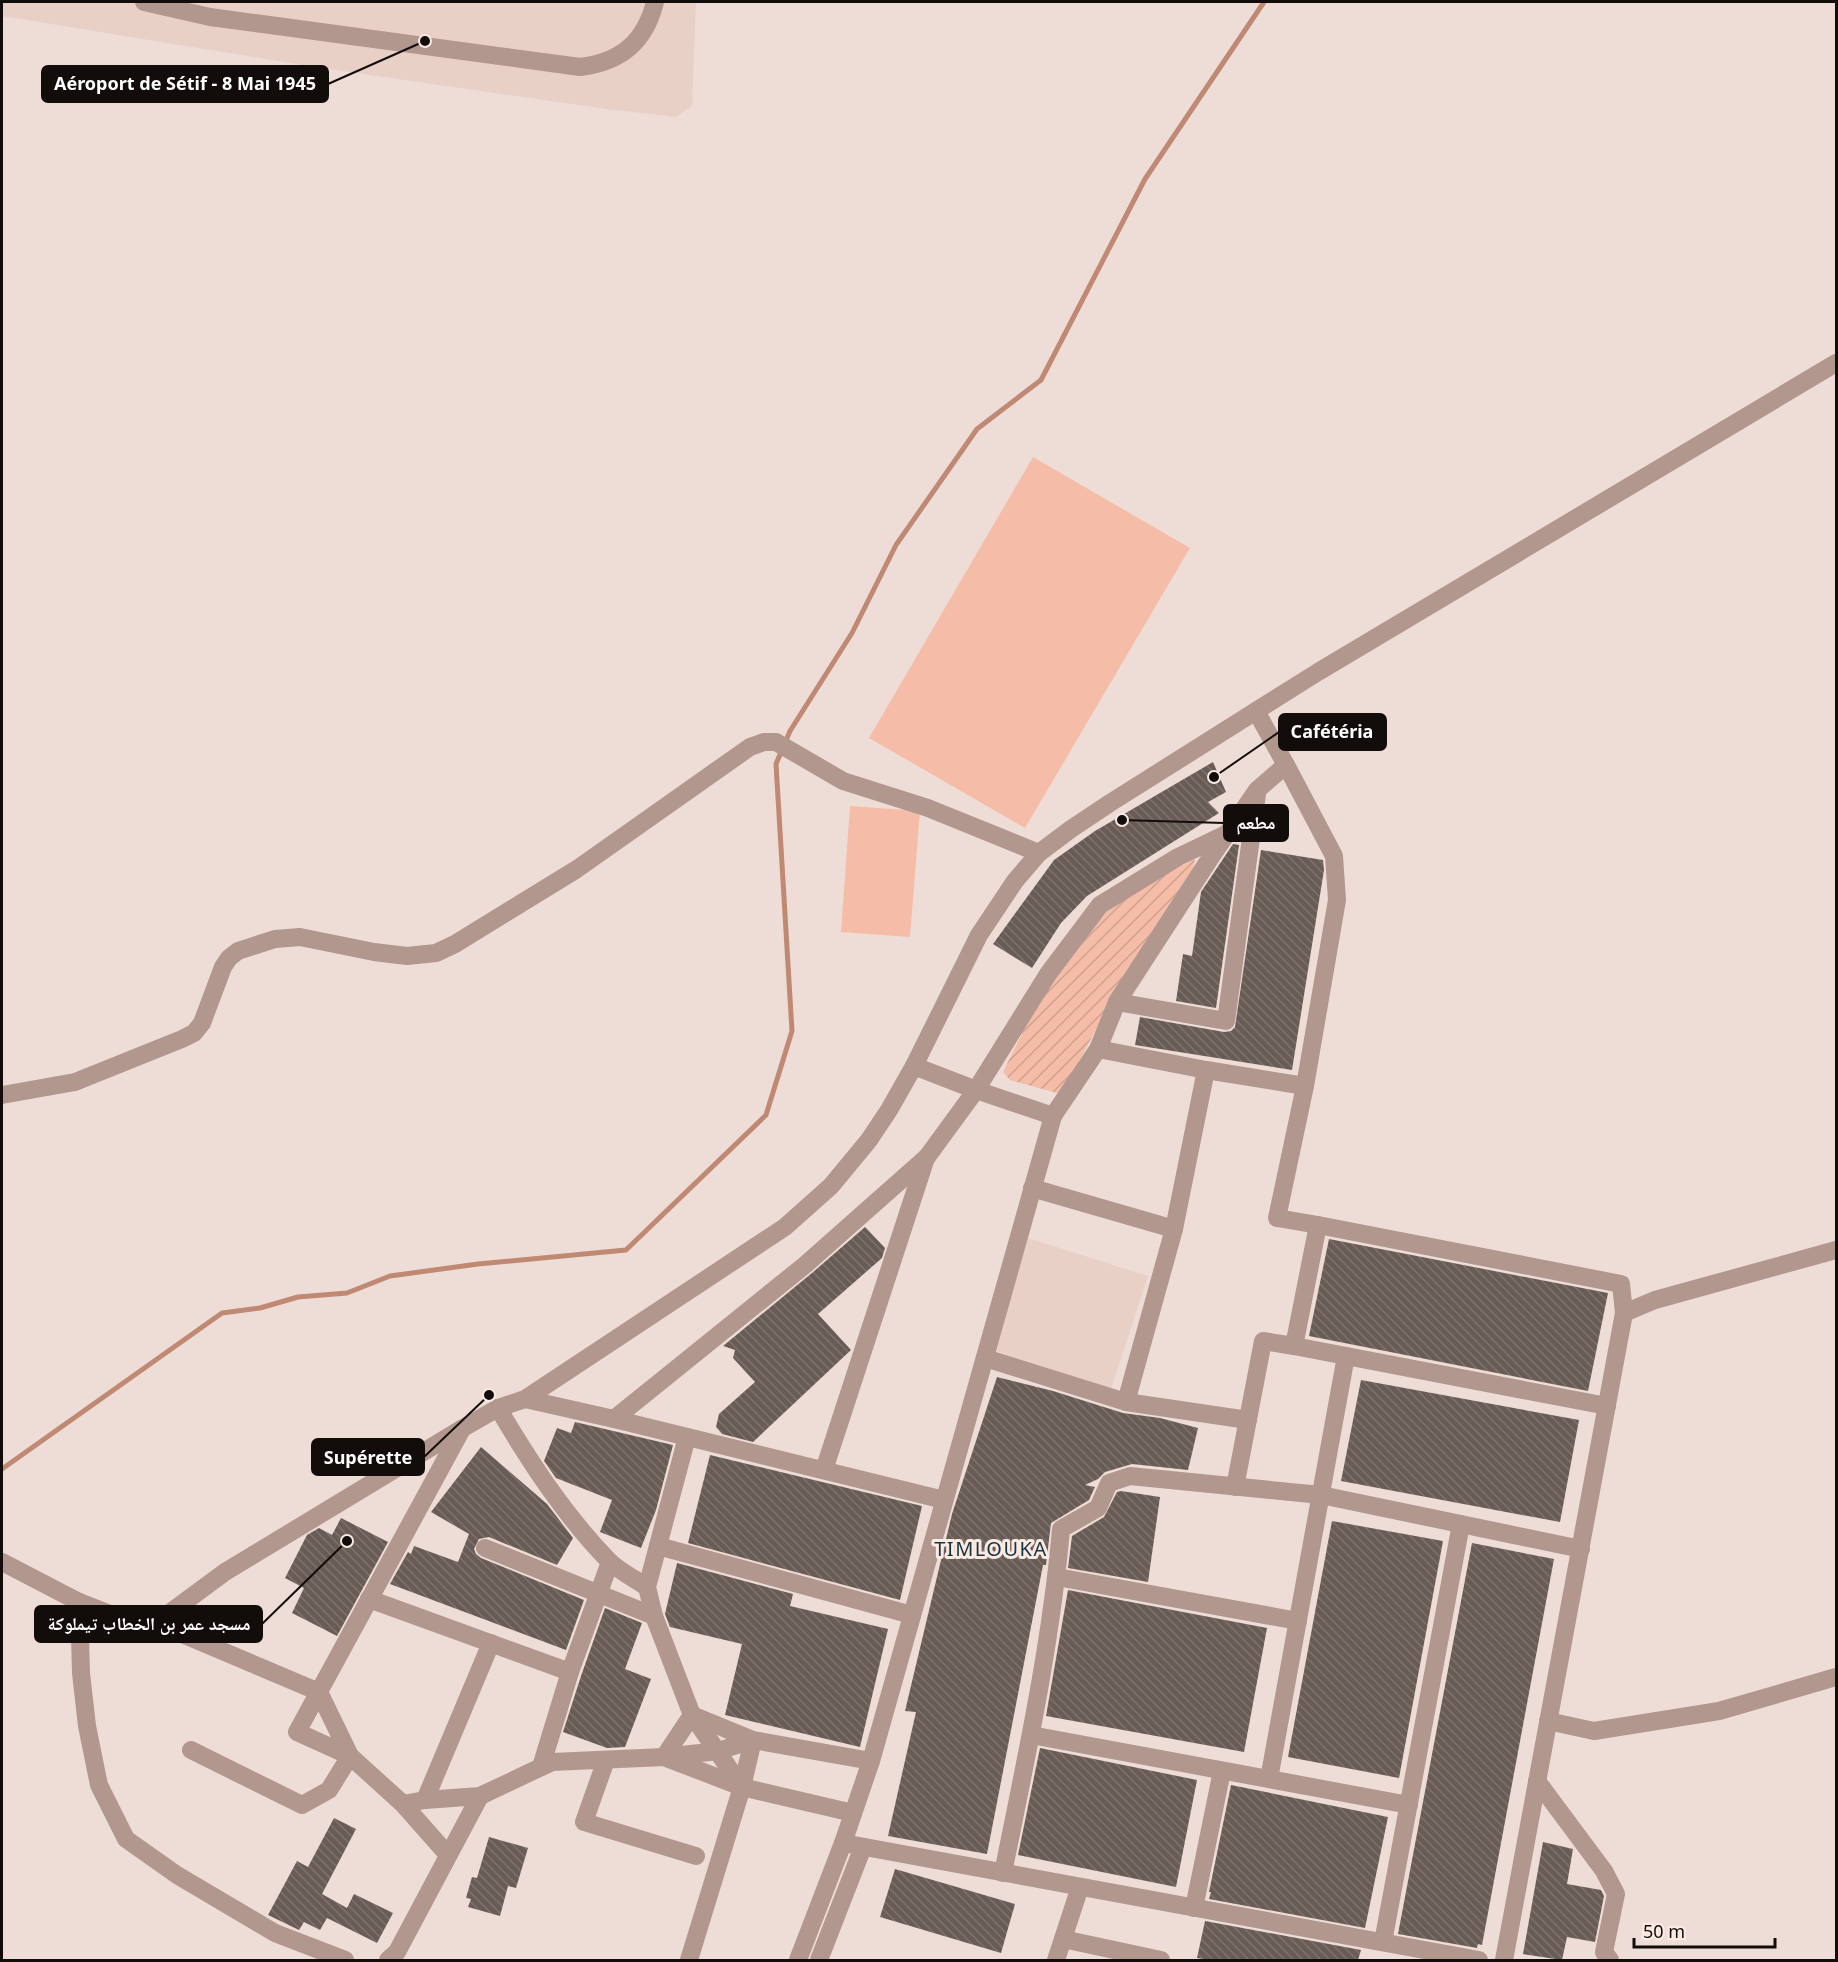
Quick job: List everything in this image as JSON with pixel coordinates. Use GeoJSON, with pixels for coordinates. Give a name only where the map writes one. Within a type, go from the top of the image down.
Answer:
{"type":"FeatureCollection","features":[{"type":"Feature","properties":{"kind":"street"},"geometry":{"type":"LineString","coordinates":[[144,2],[210,17],[580,67],[603,63],[624,52],[645,30],[655,2]]}},
{"type":"Feature","properties":{"kind":"street"},"geometry":{"type":"LineString","coordinates":[[156,1623],[225,1572],[463,1428],[498,1408],[525,1399],[785,1227],[810,1206],[831,1186],[869,1140],[914,1066],[979,935],[1015,881],[1039,853],[1090,816],[1256,711],[1836,363]]}},
{"type":"Feature","properties":{"kind":"street"},"geometry":{"type":"LineString","coordinates":[[1256,711],[1334,856],[1337,900],[1305,1086],[1277,1218],[1621,1284],[1624,1313],[1504,1960]]}},
{"type":"Feature","properties":{"kind":"street"},"geometry":{"type":"LineString","coordinates":[[2,1095],[75,1082],[194,1033],[202,1023],[223,967],[238,951],[275,939],[300,937],[374,952],[414,956],[436,953],[455,944],[577,869],[750,747],[764,742],[776,742],[843,781],[928,807],[1039,853]]}},
{"type":"Feature","properties":{"kind":"street"},"geometry":{"type":"LineString","coordinates":[[798,1960],[843,1843],[871,1761],[1053,1116],[1098,1049],[1117,1002],[1257,790],[1286,765]]}},
{"type":"Feature","properties":{"kind":"street"},"geometry":{"type":"LineString","coordinates":[[1117,1002],[1226,1021],[1257,790]]}},
{"type":"Feature","properties":{"kind":"street"},"geometry":{"type":"LineString","coordinates":[[614,1419],[805,1265],[927,1157],[976,1090],[1048,974],[1100,905],[1178,857],[1228,834]]}},
{"type":"Feature","properties":{"kind":"street"},"geometry":{"type":"LineString","coordinates":[[1098,1049],[1305,1086]]}},
{"type":"Feature","properties":{"kind":"street"},"geometry":{"type":"LineString","coordinates":[[914,1066],[1053,1116]]}},
{"type":"Feature","properties":{"kind":"street"},"geometry":{"type":"LineString","coordinates":[[1126,1402],[1174,1229],[1206,1070]]}},
{"type":"Feature","properties":{"kind":"street"},"geometry":{"type":"LineString","coordinates":[[824,1470],[927,1157]]}},
{"type":"Feature","properties":{"kind":"street"},"geometry":{"type":"LineString","coordinates":[[1032,1188],[1174,1229]]}},
{"type":"Feature","properties":{"kind":"street"},"geometry":{"type":"LineString","coordinates":[[1294,1346],[1318,1225]]}},
{"type":"Feature","properties":{"kind":"street"},"geometry":{"type":"LineString","coordinates":[[1624,1313],[1654,1300],[1836,1250]]}},
{"type":"Feature","properties":{"kind":"street"},"geometry":{"type":"LineString","coordinates":[[1235,1487],[1263,1341],[1607,1406]]}},
{"type":"Feature","properties":{"kind":"street"},"geometry":{"type":"LineString","coordinates":[[1269,1779],[1346,1356]]}},
{"type":"Feature","properties":{"kind":"street"},"geometry":{"type":"LineString","coordinates":[[985,1358],[1126,1402],[1248,1420]]}},
{"type":"Feature","properties":{"kind":"street"},"geometry":{"type":"LineString","coordinates":[[525,1399],[944,1500]]}},
{"type":"Feature","properties":{"kind":"street"},"geometry":{"type":"LineString","coordinates":[[498,1408],[534,1469],[610,1563],[647,1587]]}},
{"type":"Feature","properties":{"kind":"street"},"geometry":{"type":"LineString","coordinates":[[448,1855],[404,1804],[350,1756],[297,1732],[463,1428]]}},
{"type":"Feature","properties":{"kind":"street"},"geometry":{"type":"LineString","coordinates":[[687,1437],[647,1587],[654,1616],[692,1715],[742,1787]]}},
{"type":"Feature","properties":{"kind":"street"},"geometry":{"type":"LineString","coordinates":[[1003,1873],[1030,1736],[1057,1577],[1061,1528],[1098,1508],[1109,1483],[1130,1476],[1321,1495],[1581,1549]]}},
{"type":"Feature","properties":{"kind":"street"},"geometry":{"type":"LineString","coordinates":[[1383,1942],[1461,1524]]}},
{"type":"Feature","properties":{"kind":"street"},"geometry":{"type":"LineString","coordinates":[[658,1546],[912,1616]]}},
{"type":"Feature","properties":{"kind":"street"},"geometry":{"type":"LineString","coordinates":[[485,1548],[654,1616]]}},
{"type":"Feature","properties":{"kind":"street"},"geometry":{"type":"LineString","coordinates":[[2,1562],[79,1602],[129,1622],[156,1623],[319,1692],[350,1756]]}},
{"type":"Feature","properties":{"kind":"street"},"geometry":{"type":"LineString","coordinates":[[541,1767],[570,1672],[610,1563]]}},
{"type":"Feature","properties":{"kind":"street"},"geometry":{"type":"LineString","coordinates":[[1057,1577],[1298,1621]]}},
{"type":"Feature","properties":{"kind":"street"},"geometry":{"type":"LineString","coordinates":[[369,1599],[570,1672]]}},
{"type":"Feature","properties":{"kind":"street"},"geometry":{"type":"LineString","coordinates":[[79,1602],[81,1672],[87,1726],[99,1785],[126,1839],[177,1875],[275,1933],[345,1960]]}},
{"type":"Feature","properties":{"kind":"street"},"geometry":{"type":"LineString","coordinates":[[425,1800],[491,1643]]}},
{"type":"Feature","properties":{"kind":"street"},"geometry":{"type":"LineString","coordinates":[[1548,1721],[1594,1731],[1719,1711],[1836,1677]]}},
{"type":"Feature","properties":{"kind":"street"},"geometry":{"type":"LineString","coordinates":[[692,1715],[753,1740],[871,1761]]}},
{"type":"Feature","properties":{"kind":"street"},"geometry":{"type":"LineString","coordinates":[[664,1757],[692,1715]]}},
{"type":"Feature","properties":{"kind":"street"},"geometry":{"type":"LineString","coordinates":[[1030,1736],[1409,1805]]}},
{"type":"Feature","properties":{"kind":"street"},"geometry":{"type":"LineString","coordinates":[[404,1804],[480,1796],[552,1762],[664,1757],[718,1751],[753,1740]]}},
{"type":"Feature","properties":{"kind":"street"},"geometry":{"type":"LineString","coordinates":[[689,1960],[742,1787],[753,1740]]}},
{"type":"Feature","properties":{"kind":"street"},"geometry":{"type":"LineString","coordinates":[[191,1749],[302,1805],[329,1790],[350,1756]]}},
{"type":"Feature","properties":{"kind":"street"},"geometry":{"type":"LineString","coordinates":[[664,1757],[742,1787],[853,1813]]}},
{"type":"Feature","properties":{"kind":"street"},"geometry":{"type":"LineString","coordinates":[[606,1760],[584,1822],[696,1856]]}},
{"type":"Feature","properties":{"kind":"street"},"geometry":{"type":"LineString","coordinates":[[1194,1908],[1222,1771]]}},
{"type":"Feature","properties":{"kind":"street"},"geometry":{"type":"LineString","coordinates":[[1537,1781],[1604,1871],[1616,1894],[1604,1952],[1610,1960]]}},
{"type":"Feature","properties":{"kind":"street"},"geometry":{"type":"LineString","coordinates":[[387,1960],[397,1952],[480,1796]]}},
{"type":"Feature","properties":{"kind":"street"},"geometry":{"type":"LineString","coordinates":[[843,1843],[1479,1960]]}},
{"type":"Feature","properties":{"kind":"street"},"geometry":{"type":"LineString","coordinates":[[824,1959],[863,1847]]}},
{"type":"Feature","properties":{"kind":"street"},"geometry":{"type":"LineString","coordinates":[[1056,1960],[1080,1887]]}},
{"type":"Feature","properties":{"kind":"street"},"geometry":{"type":"LineString","coordinates":[[1063,1939],[1161,1960]]}},
{"type":"Feature","properties":{"kind":"shaded area"},"geometry":{"type":"Polygon","coordinates":[[[2,2],[696,2],[692,106],[676,117],[308,66],[2,16],[2,2]]]}},
{"type":"Feature","properties":{"kind":"shaded area"},"geometry":{"type":"Polygon","coordinates":[[[1033,457],[1190,548],[1025,828],[869,738],[1033,457]]]}},
{"type":"Feature","properties":{"kind":"shaded area"},"geometry":{"type":"Polygon","coordinates":[[[850,806],[920,811],[910,937],[841,932],[850,806]]]}},
{"type":"Feature","properties":{"kind":"shaded area"},"geometry":{"type":"Polygon","coordinates":[[[1194,859],[1192,870],[1119,986],[1065,1088],[1057,1093],[1010,1080],[1003,1072],[1031,1015],[1100,911],[1194,859]]]}},
{"type":"Feature","properties":{"kind":"shaded area"},"geometry":{"type":"Polygon","coordinates":[[[1028,1238],[1148,1276],[1111,1389],[992,1350],[1028,1238]]]}},
{"type":"Feature","properties":{"kind":"building"},"geometry":{"type":"Polygon","coordinates":[[[1213,762],[1226,792],[1208,802],[1219,813],[1087,896],[1061,923],[1032,968],[993,944],[1054,860],[1095,831],[1213,762]]]}},
{"type":"Feature","properties":{"kind":"building"},"geometry":{"type":"Polygon","coordinates":[[[1233,844],[1239,845],[1216,1008],[1176,1001],[1183,954],[1192,956],[1201,892],[1233,844]]]}},
{"type":"Feature","properties":{"kind":"building"},"geometry":{"type":"Polygon","coordinates":[[[1261,850],[1323,860],[1324,870],[1292,1070],[1135,1045],[1140,1017],[1224,1032],[1231,1031],[1235,1027],[1261,850]]]}},
{"type":"Feature","properties":{"kind":"building"},"geometry":{"type":"Polygon","coordinates":[[[865,1227],[885,1248],[882,1258],[818,1314],[851,1350],[753,1442],[722,1434],[716,1427],[719,1414],[755,1382],[733,1358],[735,1350],[723,1346],[865,1227]]]}},
{"type":"Feature","properties":{"kind":"building"},"geometry":{"type":"Polygon","coordinates":[[[1329,1239],[1608,1293],[1588,1391],[1309,1336],[1329,1239]]]}},
{"type":"Feature","properties":{"kind":"building"},"geometry":{"type":"Polygon","coordinates":[[[997,1377],[1053,1391],[1123,1413],[1160,1418],[1198,1428],[1188,1470],[1132,1464],[1105,1472],[1098,1479],[1085,1485],[1095,1487],[1089,1500],[1051,1523],[1046,1565],[1043,1565],[987,1854],[888,1836],[916,1712],[905,1711],[952,1514],[997,1377]]]}},
{"type":"Feature","properties":{"kind":"building"},"geometry":{"type":"Polygon","coordinates":[[[1361,1380],[1579,1420],[1560,1522],[1341,1481],[1361,1380]]]}},
{"type":"Feature","properties":{"kind":"building"},"geometry":{"type":"Polygon","coordinates":[[[575,1422],[673,1445],[656,1510],[641,1548],[600,1532],[612,1500],[556,1478],[544,1461],[557,1428],[571,1433],[575,1422]]]}},
{"type":"Feature","properties":{"kind":"building"},"geometry":{"type":"Polygon","coordinates":[[[481,1447],[547,1504],[573,1538],[557,1565],[489,1537],[479,1539],[474,1549],[481,1558],[584,1600],[566,1650],[390,1584],[408,1552],[411,1554],[414,1546],[458,1562],[469,1534],[431,1512],[481,1447]]]}},
{"type":"Feature","properties":{"kind":"building"},"geometry":{"type":"Polygon","coordinates":[[[710,1455],[922,1506],[900,1600],[688,1543],[710,1455]]]}},
{"type":"Feature","properties":{"kind":"building"},"geometry":{"type":"Polygon","coordinates":[[[1117,1492],[1160,1497],[1148,1582],[1068,1568],[1072,1536],[1104,1517],[1117,1492]]]}},
{"type":"Feature","properties":{"kind":"building"},"geometry":{"type":"Polygon","coordinates":[[[341,1518],[388,1542],[337,1636],[292,1613],[304,1588],[285,1578],[307,1535],[319,1528],[332,1535],[341,1518]]]}},
{"type":"Feature","properties":{"kind":"building"},"geometry":{"type":"Polygon","coordinates":[[[1332,1521],[1443,1541],[1399,1778],[1288,1757],[1332,1521]]]}},
{"type":"Feature","properties":{"kind":"building"},"geometry":{"type":"Polygon","coordinates":[[[1472,1543],[1554,1559],[1482,1945],[1478,1944],[1477,1948],[1398,1934],[1472,1543]]]}},
{"type":"Feature","properties":{"kind":"building"},"geometry":{"type":"Polygon","coordinates":[[[677,1563],[793,1594],[790,1606],[888,1629],[860,1747],[725,1715],[742,1644],[670,1627],[665,1614],[677,1563]]]}},
{"type":"Feature","properties":{"kind":"building"},"geometry":{"type":"Polygon","coordinates":[[[1068,1590],[1267,1628],[1244,1752],[1046,1716],[1068,1590]]]}},
{"type":"Feature","properties":{"kind":"building"},"geometry":{"type":"Polygon","coordinates":[[[605,1608],[642,1623],[625,1669],[651,1679],[625,1747],[607,1748],[563,1732],[605,1608]]]}},
{"type":"Feature","properties":{"kind":"building"},"geometry":{"type":"Polygon","coordinates":[[[1040,1748],[1197,1780],[1176,1887],[1018,1855],[1040,1748]]]}},
{"type":"Feature","properties":{"kind":"building"},"geometry":{"type":"Polygon","coordinates":[[[1231,1785],[1388,1817],[1365,1928],[1209,1899],[1231,1785]]]}},
{"type":"Feature","properties":{"kind":"building"},"geometry":{"type":"Polygon","coordinates":[[[334,1818],[356,1829],[322,1894],[347,1908],[354,1894],[393,1913],[377,1943],[327,1918],[320,1930],[304,1922],[299,1930],[268,1915],[297,1861],[308,1867],[334,1818]]]}},
{"type":"Feature","properties":{"kind":"building"},"geometry":{"type":"Polygon","coordinates":[[[489,1837],[528,1848],[516,1888],[508,1886],[500,1916],[468,1907],[471,1899],[466,1898],[472,1877],[477,1878],[489,1837]]]}},
{"type":"Feature","properties":{"kind":"building"},"geometry":{"type":"Polygon","coordinates":[[[1543,1842],[1573,1849],[1567,1884],[1601,1890],[1604,1896],[1595,1942],[1567,1937],[1562,1960],[1523,1954],[1543,1842]]]}},
{"type":"Feature","properties":{"kind":"building"},"geometry":{"type":"Polygon","coordinates":[[[895,1869],[1015,1904],[1001,1953],[880,1917],[895,1869]]]}},
{"type":"Feature","properties":{"kind":"building"},"geometry":{"type":"Polygon","coordinates":[[[1205,1921],[1361,1950],[1358,1960],[1209,1960],[1197,1958],[1205,1921]]]}},
{"type":"Feature","properties":{"kind":"waterway"},"geometry":{"type":"LineString","coordinates":[[2,1469],[222,1313],[260,1308],[298,1297],[347,1293],[390,1276],[478,1264],[626,1250],[766,1115],[792,1031],[776,764],[790,731],[852,633],[896,545],[977,429],[1041,380],[1145,179],[1264,2]]}},
{"type":"Feature","properties":{"kind":"place","name":"Aéroport de Sétif - 8 Mai 1945"},"geometry":{"type":"Point","coordinates":[425,41]}},
{"type":"Feature","properties":{"kind":"place","name":"Cafétéria"},"geometry":{"type":"Point","coordinates":[1214,777]}},
{"type":"Feature","properties":{"kind":"place","name":"مطعم"},"geometry":{"type":"Point","coordinates":[1122,820]}},
{"type":"Feature","properties":{"kind":"place","name":"Supérette"},"geometry":{"type":"Point","coordinates":[489,1395]}},
{"type":"Feature","properties":{"kind":"place","name":"مسجد عمر بن الخطاب تيملوكة"},"geometry":{"type":"Point","coordinates":[347,1541]}},
{"type":"Feature","properties":{"kind":"district","name":"TIMLOUKA"},"geometry":{"type":"Point","coordinates":[991,1549]}}]}
